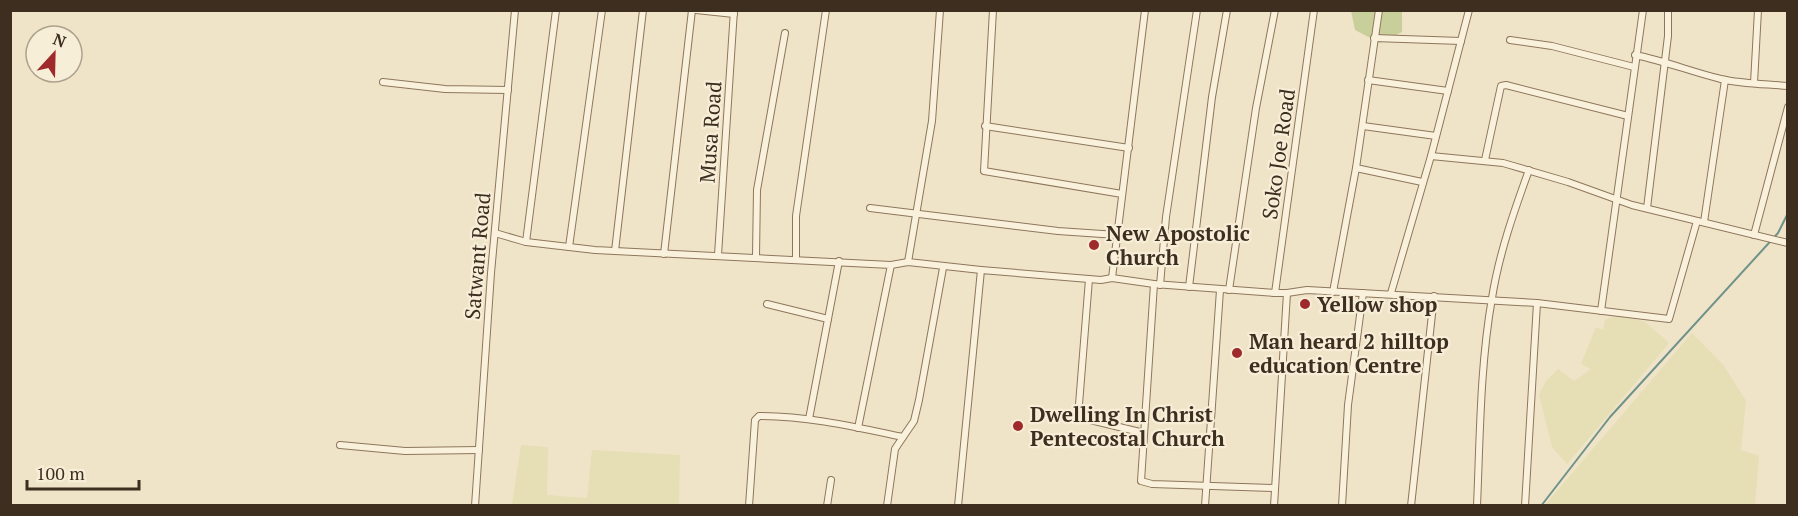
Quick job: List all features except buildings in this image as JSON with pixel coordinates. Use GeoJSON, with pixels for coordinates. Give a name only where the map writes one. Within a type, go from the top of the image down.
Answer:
{"type":"FeatureCollection","features":[{"type":"Feature","properties":{"kind":"street","name":"Satwant Road"},"geometry":{"type":"LineString","coordinates":[[475,506],[495,233],[515,10]]}},
{"type":"Feature","properties":{"kind":"street"},"geometry":{"type":"LineString","coordinates":[[526,242],[556,10]]}},
{"type":"Feature","properties":{"kind":"street"},"geometry":{"type":"LineString","coordinates":[[569,247],[602,10]]}},
{"type":"Feature","properties":{"kind":"street"},"geometry":{"type":"LineString","coordinates":[[615,251],[643,10]]}},
{"type":"Feature","properties":{"kind":"street"},"geometry":{"type":"LineString","coordinates":[[664,254],[694,10],[734,12]]}},
{"type":"Feature","properties":{"kind":"street"},"geometry":{"type":"LineString","coordinates":[[796,258],[796,216],[826,10]]}},
{"type":"Feature","properties":{"kind":"street"},"geometry":{"type":"LineString","coordinates":[[908,262],[932,121],[940,10]]}},
{"type":"Feature","properties":{"kind":"street"},"geometry":{"type":"LineString","coordinates":[[993,10],[983,168],[987,173],[1122,194]]}},
{"type":"Feature","properties":{"kind":"street"},"geometry":{"type":"LineString","coordinates":[[1112,278],[1145,10]]}},
{"type":"Feature","properties":{"kind":"street"},"geometry":{"type":"LineString","coordinates":[[1197,10],[1157,285],[1141,481],[1152,484],[1275,488]]}},
{"type":"Feature","properties":{"kind":"street"},"geometry":{"type":"LineString","coordinates":[[1189,287],[1212,96],[1227,10]]}},
{"type":"Feature","properties":{"kind":"street"},"geometry":{"type":"LineString","coordinates":[[1229,290],[1256,108],[1275,10]]}},
{"type":"Feature","properties":{"kind":"street","name":"Soko Joe Road"},"geometry":{"type":"LineString","coordinates":[[1275,293],[1314,10]]}},
{"type":"Feature","properties":{"kind":"street"},"geometry":{"type":"LineString","coordinates":[[1334,292],[1363,126],[1379,10]]}},
{"type":"Feature","properties":{"kind":"street"},"geometry":{"type":"LineString","coordinates":[[1392,293],[1469,10]]}},
{"type":"Feature","properties":{"kind":"street"},"geometry":{"type":"LineString","coordinates":[[1601,311],[1643,10]]}},
{"type":"Feature","properties":{"kind":"street"},"geometry":{"type":"LineString","coordinates":[[1647,208],[1668,10]]}},
{"type":"Feature","properties":{"kind":"street"},"geometry":{"type":"LineString","coordinates":[[1754,83],[1758,10]]}},
{"type":"Feature","properties":{"kind":"street","name":"Musa Road"},"geometry":{"type":"LineString","coordinates":[[718,255],[734,12]]}},
{"type":"Feature","properties":{"kind":"street"},"geometry":{"type":"LineString","coordinates":[[756,256],[757,190],[785,33]]}},
{"type":"Feature","properties":{"kind":"street"},"geometry":{"type":"LineString","coordinates":[[1374,38],[1461,41]]}},
{"type":"Feature","properties":{"kind":"street"},"geometry":{"type":"LineString","coordinates":[[1510,40],[1552,46],[1634,66]]}},
{"type":"Feature","properties":{"kind":"street"},"geometry":{"type":"LineString","coordinates":[[1635,55],[1664,60],[1725,80],[1788,86]]}},
{"type":"Feature","properties":{"kind":"street"},"geometry":{"type":"LineString","coordinates":[[1368,80],[1448,91]]}},
{"type":"Feature","properties":{"kind":"street"},"geometry":{"type":"LineString","coordinates":[[495,233],[526,242],[615,251],[796,258],[891,265],[908,262],[943,268],[1089,279],[1112,278],[1157,285],[1275,293],[1299,290],[1392,293],[1537,303],[1670,319],[1700,221],[1725,80]]}},
{"type":"Feature","properties":{"kind":"street"},"geometry":{"type":"LineString","coordinates":[[383,82],[445,89],[508,90]]}},
{"type":"Feature","properties":{"kind":"street"},"geometry":{"type":"LineString","coordinates":[[1485,160],[1501,86],[1506,85],[1628,116]]}},
{"type":"Feature","properties":{"kind":"street"},"geometry":{"type":"LineString","coordinates":[[1754,235],[1788,106]]}},
{"type":"Feature","properties":{"kind":"street"},"geometry":{"type":"LineString","coordinates":[[985,126],[1129,148]]}},
{"type":"Feature","properties":{"kind":"street"},"geometry":{"type":"LineString","coordinates":[[1363,126],[1436,136]]}},
{"type":"Feature","properties":{"kind":"street"},"geometry":{"type":"LineString","coordinates":[[1431,156],[1485,160],[1529,170],[1617,200],[1788,243]]}},
{"type":"Feature","properties":{"kind":"street"},"geometry":{"type":"LineString","coordinates":[[1356,168],[1422,182]]}},
{"type":"Feature","properties":{"kind":"street"},"geometry":{"type":"LineString","coordinates":[[1477,506],[1480,424],[1491,300],[1498,266],[1529,170]]}},
{"type":"Feature","properties":{"kind":"street"},"geometry":{"type":"LineString","coordinates":[[870,208],[1058,231],[1117,235]]}},
{"type":"Feature","properties":{"kind":"street"},"geometry":{"type":"LineString","coordinates":[[809,419],[839,261]]}},
{"type":"Feature","properties":{"kind":"street"},"geometry":{"type":"LineString","coordinates":[[858,428],[891,265]]}},
{"type":"Feature","properties":{"kind":"street"},"geometry":{"type":"LineString","coordinates":[[887,506],[895,449],[914,421],[919,400],[943,268]]}},
{"type":"Feature","properties":{"kind":"street"},"geometry":{"type":"LineString","coordinates":[[958,506],[981,270]]}},
{"type":"Feature","properties":{"kind":"street"},"geometry":{"type":"LineString","coordinates":[[1089,279],[1078,417],[1144,433]]}},
{"type":"Feature","properties":{"kind":"street"},"geometry":{"type":"LineString","coordinates":[[1205,506],[1220,290]]}},
{"type":"Feature","properties":{"kind":"street"},"geometry":{"type":"LineString","coordinates":[[1274,506],[1287,293]]}},
{"type":"Feature","properties":{"kind":"street"},"geometry":{"type":"LineString","coordinates":[[1342,506],[1348,405],[1363,293]]}},
{"type":"Feature","properties":{"kind":"street"},"geometry":{"type":"LineString","coordinates":[[1411,506],[1434,296]]}},
{"type":"Feature","properties":{"kind":"street"},"geometry":{"type":"LineString","coordinates":[[1525,506],[1537,303]]}},
{"type":"Feature","properties":{"kind":"street"},"geometry":{"type":"LineString","coordinates":[[767,304],[828,319]]}},
{"type":"Feature","properties":{"kind":"street"},"geometry":{"type":"LineString","coordinates":[[749,506],[756,418],[768,416],[809,419],[903,437]]}},
{"type":"Feature","properties":{"kind":"street"},"geometry":{"type":"LineString","coordinates":[[340,445],[405,451],[479,450]]}},
{"type":"Feature","properties":{"kind":"street"},"geometry":{"type":"LineString","coordinates":[[827,506],[831,480]]}},
{"type":"Feature","properties":{"kind":"shaded area"},"geometry":{"type":"Polygon","coordinates":[[[1625,316],[1645,322],[1669,343],[1567,464],[1552,447],[1539,395],[1546,381],[1558,369],[1574,381],[1591,369],[1581,364],[1596,327],[1603,330],[1605,320],[1625,316]]]}},
{"type":"Feature","properties":{"kind":"shaded area"},"geometry":{"type":"Polygon","coordinates":[[[1692,333],[1724,366],[1746,401],[1741,450],[1759,456],[1755,505],[1545,505],[1692,333]]]}},
{"type":"Feature","properties":{"kind":"shaded area"},"geometry":{"type":"Polygon","coordinates":[[[521,445],[548,447],[547,495],[587,498],[592,450],[680,455],[679,505],[512,505],[521,445]]]}},
{"type":"Feature","properties":{"kind":"green space"},"geometry":{"type":"Polygon","coordinates":[[[1351,11],[1402,11],[1402,32],[1380,43],[1355,30],[1351,11]]]}},
{"type":"Feature","properties":{"kind":"waterway"},"geometry":{"type":"LineString","coordinates":[[1541,506],[1610,417],[1778,233],[1788,213]]}},
{"type":"Feature","properties":{"kind":"place","name":"New Apostolic Church"},"geometry":{"type":"Point","coordinates":[1094,245]}},
{"type":"Feature","properties":{"kind":"place","name":"Yellow shop"},"geometry":{"type":"Point","coordinates":[1305,304]}},
{"type":"Feature","properties":{"kind":"place","name":"Man heard 2 hilltop education Centre"},"geometry":{"type":"Point","coordinates":[1237,353]}},
{"type":"Feature","properties":{"kind":"place","name":"Dwelling In Christ Pentecostal Church"},"geometry":{"type":"Point","coordinates":[1018,426]}}]}
